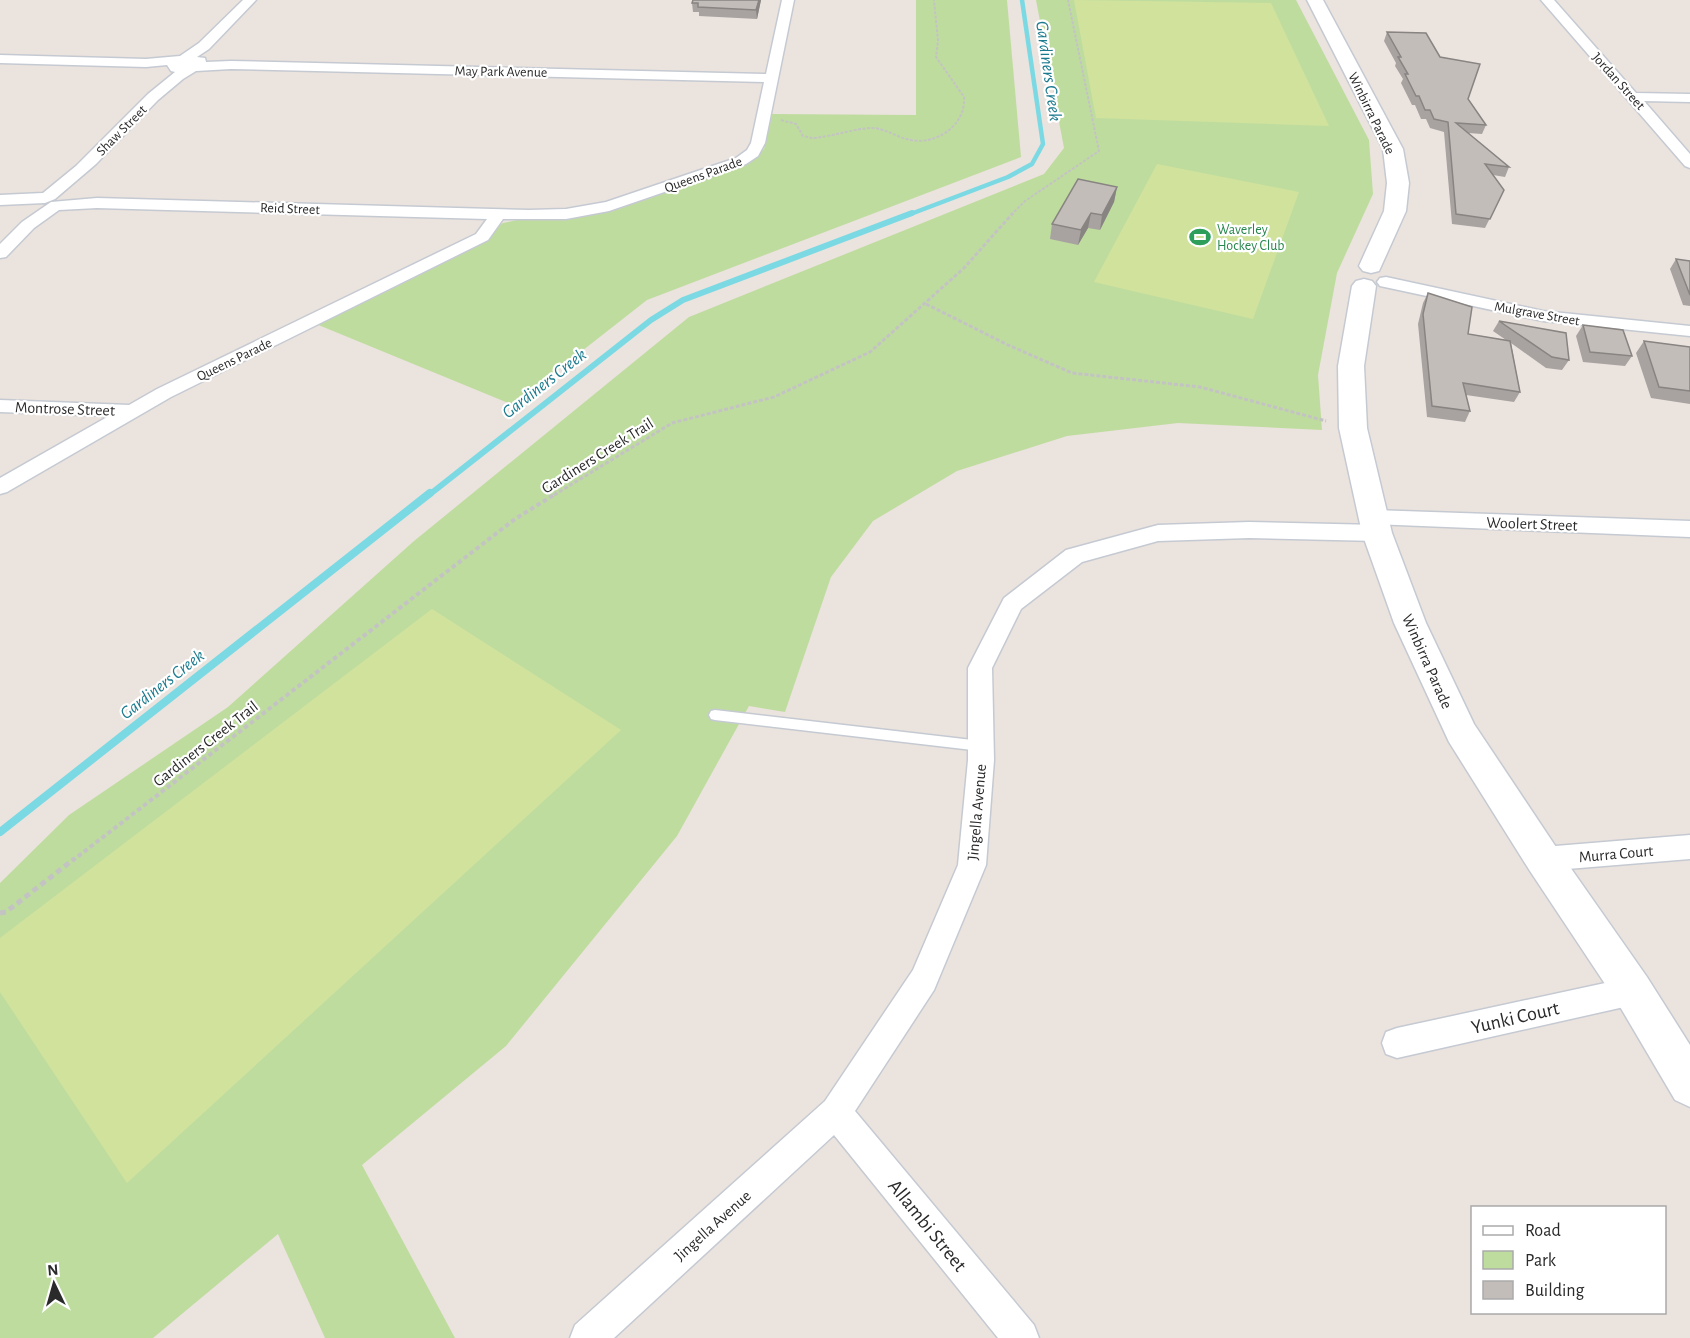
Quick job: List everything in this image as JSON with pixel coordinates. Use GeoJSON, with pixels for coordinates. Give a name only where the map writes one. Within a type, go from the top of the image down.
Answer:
{"type":"FeatureCollection","features":[{"type":"Feature","properties":{"kind":"street","name":"Shaw Street"},"geometry":{"type":"LineString","coordinates":[[0,253],[250,0]]}},
{"type":"Feature","properties":{"kind":"street","name":"Queens Parade"},"geometry":{"type":"LineString","coordinates":[[0,487],[130,411],[488,232],[491,214],[550,215],[596,210],[731,165],[753,153],[758,143],[788,0]]}},
{"type":"Feature","properties":{"kind":"street","name":"Winbirra Parade"},"geometry":{"type":"LineString","coordinates":[[1315,0],[1393,149],[1398,183],[1395,211],[1363,274],[1351,366],[1353,428],[1375,525],[1410,623],[1461,732],[1543,859],[1633,991],[1690,1085]]}},
{"type":"Feature","properties":{"kind":"street","name":"Jordan Street"},"geometry":{"type":"LineString","coordinates":[[1547,0],[1690,163]]}},
{"type":"Feature","properties":{"kind":"street","name":"May Park Avenue"},"geometry":{"type":"LineString","coordinates":[[0,59],[771,78]]}},
{"type":"Feature","properties":{"kind":"street"},"geometry":{"type":"LineString","coordinates":[[1634,97],[1690,98]]}},
{"type":"Feature","properties":{"kind":"street","name":"Reid Street"},"geometry":{"type":"LineString","coordinates":[[3,200],[491,214]]}},
{"type":"Feature","properties":{"kind":"street","name":"Mulgrave Street"},"geometry":{"type":"LineString","coordinates":[[1363,274],[1543,316],[1690,331]]}},
{"type":"Feature","properties":{"kind":"street","name":"Montrose Street"},"geometry":{"type":"LineString","coordinates":[[0,406],[130,411]]}},
{"type":"Feature","properties":{"kind":"street","name":"Woolert Street"},"geometry":{"type":"LineString","coordinates":[[1375,525],[1690,529]]}},
{"type":"Feature","properties":{"kind":"street","name":"Jingella Avenue"},"geometry":{"type":"LineString","coordinates":[[588,1338],[836,1113],[924,980],[972,864],[981,746],[980,668],[1012,604],[1074,556],[1158,533],[1375,525]]}},
{"type":"Feature","properties":{"kind":"street","name":"Murra Court"},"geometry":{"type":"LineString","coordinates":[[1543,859],[1690,847]]}},
{"type":"Feature","properties":{"kind":"street","name":"Winbirra Parade"},"geometry":{"type":"LineString","coordinates":[[1633,991],[1690,1052]]}},
{"type":"Feature","properties":{"kind":"street","name":"Yunki Court"},"geometry":{"type":"LineString","coordinates":[[1397,1043],[1633,991]]}},
{"type":"Feature","properties":{"kind":"street","name":"Allambi Street"},"geometry":{"type":"LineString","coordinates":[[836,1113],[1021,1338]]}},
{"type":"Feature","properties":{"kind":"lane"},"geometry":{"type":"LineString","coordinates":[[715,715],[981,746]]}},
{"type":"Feature","properties":{"kind":"path"},"geometry":{"type":"LineString","coordinates":[[762,119],[796,124],[803,136],[813,139],[870,128],[888,130],[905,139],[920,141],[950,132],[962,116],[965,97],[958,84],[936,57],[938,41],[934,0]]}},
{"type":"Feature","properties":{"kind":"path","name":"Gardiners Creek Trail"},"geometry":{"type":"LineString","coordinates":[[0,914],[6,912],[515,519],[672,423],[774,397],[870,352],[964,268],[992,234],[1025,201],[1099,151],[1068,0]]}},
{"type":"Feature","properties":{"kind":"path"},"geometry":{"type":"LineString","coordinates":[[926,303],[1008,345],[1072,373],[1200,387],[1353,428]]}},
{"type":"Feature","properties":{"kind":"green space"},"geometry":{"type":"Polygon","coordinates":[[[916,0],[1007,0],[1021,157],[647,300],[513,405],[316,324],[503,223],[517,220],[564,220],[604,212],[750,163],[764,149],[772,114],[916,115],[916,0]]]}},
{"type":"Feature","properties":{"kind":"green space"},"geometry":{"type":"Polygon","coordinates":[[[1036,0],[1296,0],[1369,140],[1373,194],[1337,273],[1318,375],[1322,430],[1178,423],[1067,436],[957,471],[873,521],[831,577],[785,712],[749,706],[677,836],[506,1046],[362,1165],[455,1338],[325,1338],[278,1234],[153,1338],[0,1338],[0,883],[69,815],[228,707],[414,541],[689,317],[1044,174],[1064,148],[1036,0]]]}},
{"type":"Feature","properties":{"kind":"green space"},"geometry":{"type":"Polygon","coordinates":[[[1074,0],[1271,3],[1329,126],[1096,118],[1074,0]]]}},
{"type":"Feature","properties":{"kind":"green space","name":"Waverley Hockey Club"},"geometry":{"type":"Polygon","coordinates":[[[1157,164],[1299,192],[1253,319],[1094,282],[1157,164]]]}},
{"type":"Feature","properties":{"kind":"green space"},"geometry":{"type":"Polygon","coordinates":[[[432,609],[621,730],[127,1183],[0,992],[0,938],[432,609]]]}},
{"type":"Feature","properties":{"kind":"building"},"geometry":{"type":"Polygon","coordinates":[[[693,0],[759,0],[756,10],[698,7],[698,3],[692,3],[693,0]]]}},
{"type":"Feature","properties":{"kind":"building"},"geometry":{"type":"Polygon","coordinates":[[[1387,32],[1426,33],[1440,57],[1480,64],[1468,99],[1486,125],[1456,123],[1509,167],[1485,164],[1504,190],[1490,219],[1456,214],[1448,122],[1434,119],[1430,110],[1425,110],[1405,74],[1408,74],[1398,57],[1401,57],[1387,32]]]}},
{"type":"Feature","properties":{"kind":"building"},"geometry":{"type":"Polygon","coordinates":[[[1078,179],[1117,187],[1102,215],[1091,213],[1081,230],[1052,224],[1078,179]]]}},
{"type":"Feature","properties":{"kind":"building"},"geometry":{"type":"Polygon","coordinates":[[[1676,259],[1690,261],[1690,295],[1676,259]]]}},
{"type":"Feature","properties":{"kind":"building"},"geometry":{"type":"Polygon","coordinates":[[[1428,293],[1472,307],[1468,334],[1510,341],[1520,392],[1463,383],[1470,411],[1432,406],[1423,314],[1428,293]]]}},
{"type":"Feature","properties":{"kind":"building"},"geometry":{"type":"Polygon","coordinates":[[[1499,321],[1566,333],[1569,360],[1552,357],[1499,321]]]}},
{"type":"Feature","properties":{"kind":"building"},"geometry":{"type":"Polygon","coordinates":[[[1583,325],[1623,330],[1632,356],[1590,352],[1583,325]]]}},
{"type":"Feature","properties":{"kind":"building"},"geometry":{"type":"Polygon","coordinates":[[[1644,341],[1690,347],[1690,391],[1659,387],[1644,341]]]}},
{"type":"Feature","properties":{"kind":"waterway","name":"Gardiners Creek"},"geometry":{"type":"LineString","coordinates":[[908,215],[1008,177],[1032,164],[1043,144],[1022,0]]}},
{"type":"Feature","properties":{"kind":"waterway","name":"Gardiners Creek"},"geometry":{"type":"LineString","coordinates":[[429,495],[651,320],[683,300],[912,213]]}},
{"type":"Feature","properties":{"kind":"waterway","name":"Gardiners Creek"},"geometry":{"type":"LineString","coordinates":[[0,832],[430,493]]}},
{"type":"Feature","properties":{"kind":"place","name":"Waverley Hockey Club"},"geometry":{"type":"Point","coordinates":[1200,237]}}]}
